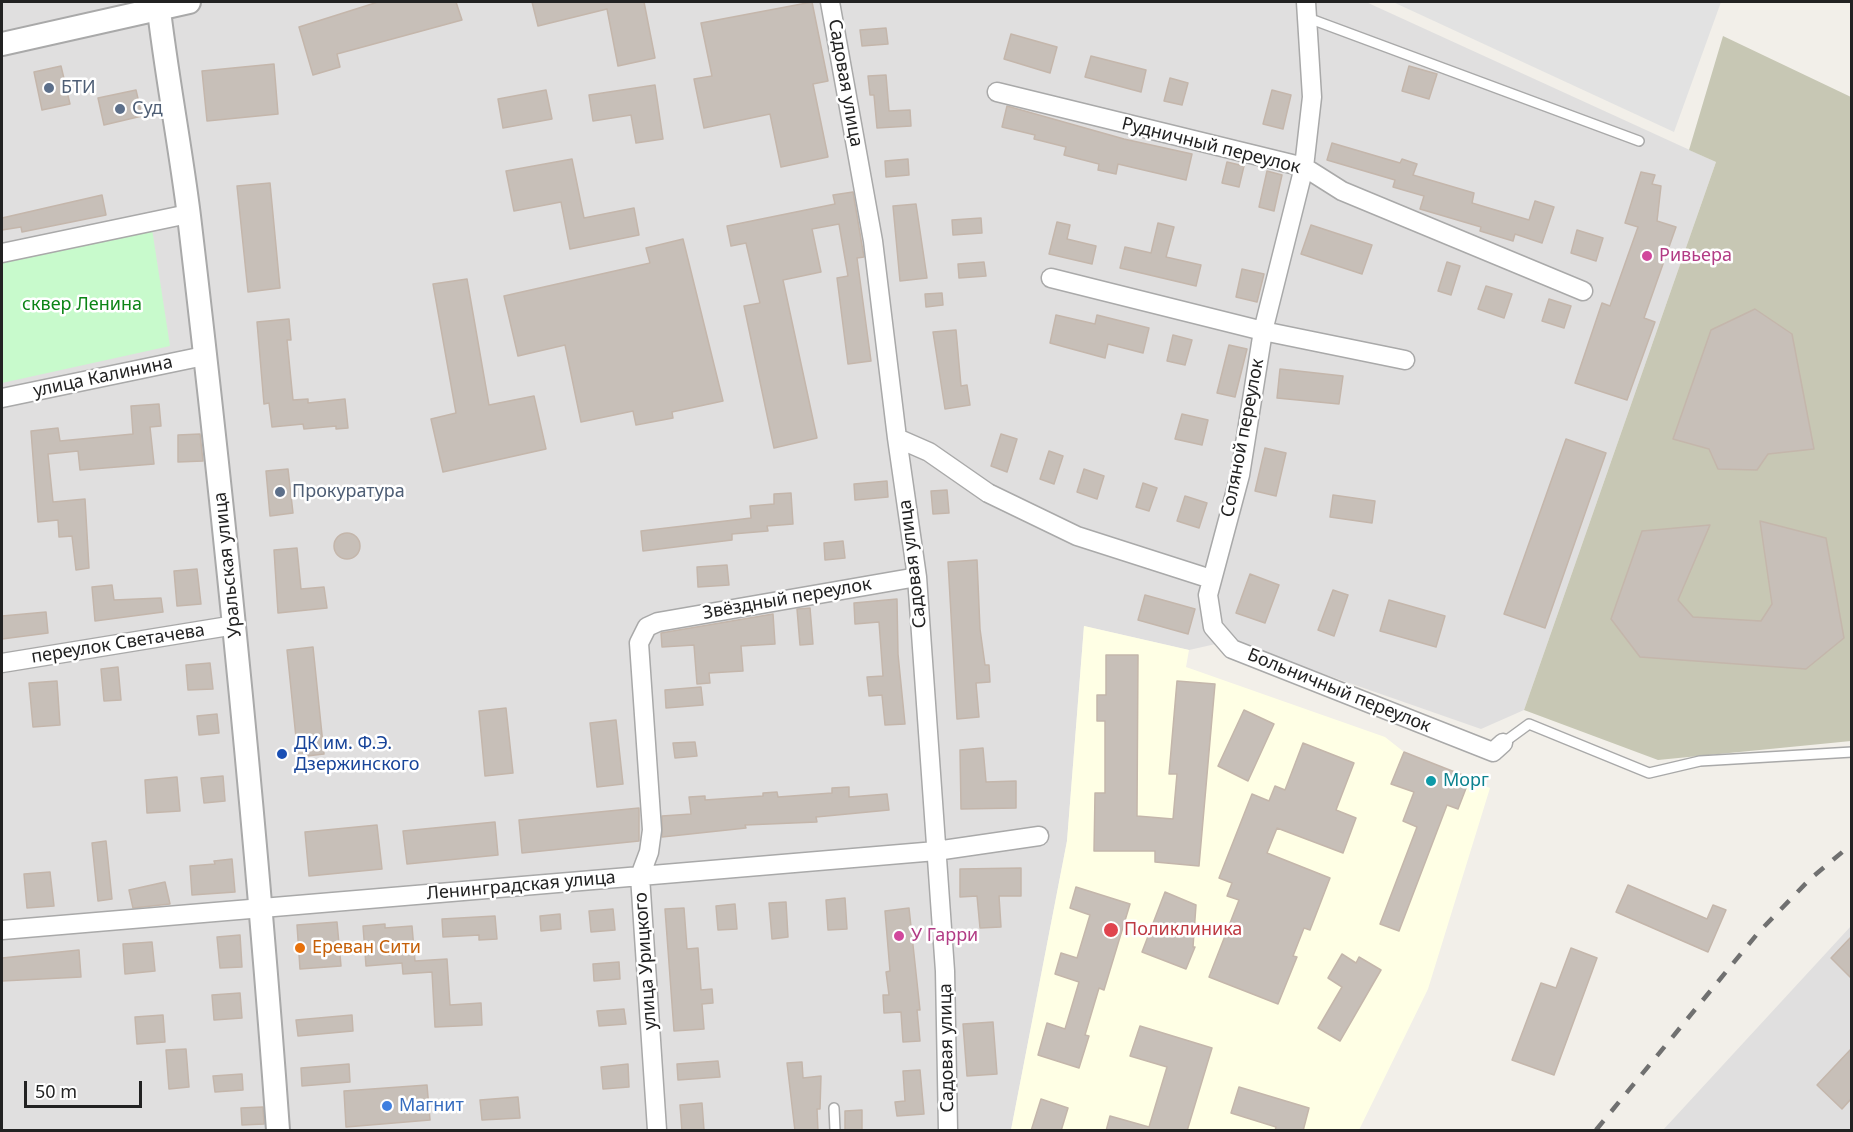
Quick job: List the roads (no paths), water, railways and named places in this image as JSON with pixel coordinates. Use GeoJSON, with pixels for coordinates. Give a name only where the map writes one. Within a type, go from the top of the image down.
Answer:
{"type":"FeatureCollection","features":[{"type":"Feature","properties":{"kind":"street"},"geometry":{"type":"LineString","coordinates":[[2,44],[159,5],[189,2]]}},
{"type":"Feature","properties":{"kind":"street","name":"Садовая улица"},"geometry":{"type":"LineString","coordinates":[[830,2],[873,241],[897,438],[917,576],[945,971],[948,1131]]}},
{"type":"Feature","properties":{"kind":"street","name":"Уральская улица"},"geometry":{"type":"LineString","coordinates":[[159,5],[188,214],[235,625],[262,908],[278,1131]]}},
{"type":"Feature","properties":{"kind":"street","name":"Соляной переулок"},"geometry":{"type":"LineString","coordinates":[[1211,579],[1240,475],[1263,331],[1304,167],[1312,97],[1307,10]]}},
{"type":"Feature","properties":{"kind":"street","name":"Рудничный переулок"},"geometry":{"type":"LineString","coordinates":[[996,92],[1304,167],[1342,191],[1583,291]]}},
{"type":"Feature","properties":{"kind":"street"},"geometry":{"type":"LineString","coordinates":[[2,253],[188,214]]}},
{"type":"Feature","properties":{"kind":"street"},"geometry":{"type":"LineString","coordinates":[[1051,278],[1263,331],[1405,360]]}},
{"type":"Feature","properties":{"kind":"street","name":"улица Калинина"},"geometry":{"type":"LineString","coordinates":[[2,398],[204,356]]}},
{"type":"Feature","properties":{"kind":"street"},"geometry":{"type":"LineString","coordinates":[[897,438],[929,452],[988,493],[1077,536],[1211,579]]}},
{"type":"Feature","properties":{"kind":"street","name":"Звёздный переулок"},"geometry":{"type":"LineString","coordinates":[[657,622],[917,576]]}},
{"type":"Feature","properties":{"kind":"street","name":"Больничный переулок"},"geometry":{"type":"LineString","coordinates":[[1211,579],[1208,595],[1213,627],[1232,650],[1493,752],[1503,743]]}},
{"type":"Feature","properties":{"kind":"street","name":"улица Урицкого"},"geometry":{"type":"LineString","coordinates":[[657,622],[647,627],[639,643],[652,830],[649,852],[640,876],[657,1131]]}},
{"type":"Feature","properties":{"kind":"street","name":"переулок Светачева"},"geometry":{"type":"LineString","coordinates":[[2,663],[235,625]]}},
{"type":"Feature","properties":{"kind":"street","name":"Ленинградская улица"},"geometry":{"type":"LineString","coordinates":[[2,930],[936,850],[1039,836]]}},
{"type":"Feature","properties":{"kind":"lane"},"geometry":{"type":"LineString","coordinates":[[1307,10],[1639,141]]}},
{"type":"Feature","properties":{"kind":"lane"},"geometry":{"type":"LineString","coordinates":[[1503,743],[1529,724],[1648,773],[1700,761],[1851,752]]}},
{"type":"Feature","properties":{"kind":"lane"},"geometry":{"type":"LineString","coordinates":[[834,1108],[835,1131]]}},
{"type":"Feature","properties":{"kind":"railway"},"geometry":{"type":"LineString","coordinates":[[1596,1130],[1758,933],[1810,879],[1852,844]]}},
{"type":"Feature","properties":{"kind":"place","name":"БТИ"},"geometry":{"type":"Point","coordinates":[49,88]}},
{"type":"Feature","properties":{"kind":"place","name":"Суд"},"geometry":{"type":"Point","coordinates":[120,109]}},
{"type":"Feature","properties":{"kind":"place","name":"Ривьера"},"geometry":{"type":"Point","coordinates":[1647,256]}},
{"type":"Feature","properties":{"kind":"place","name":"Прокуратура"},"geometry":{"type":"Point","coordinates":[280,492]}},
{"type":"Feature","properties":{"kind":"place","name":"ДК им. Ф.Э. Дзержинского"},"geometry":{"type":"Point","coordinates":[282,754]}},
{"type":"Feature","properties":{"kind":"place","name":"Морг"},"geometry":{"type":"Point","coordinates":[1431,781]}},
{"type":"Feature","properties":{"kind":"place","name":"Поликлиника"},"geometry":{"type":"Point","coordinates":[1111,930]}},
{"type":"Feature","properties":{"kind":"place","name":"У Гарри"},"geometry":{"type":"Point","coordinates":[899,936]}},
{"type":"Feature","properties":{"kind":"place","name":"Ереван Сити"},"geometry":{"type":"Point","coordinates":[300,948]}},
{"type":"Feature","properties":{"kind":"place","name":"Магнит"},"geometry":{"type":"Point","coordinates":[387,1106]}},
{"type":"Feature","properties":{"kind":"park label","name":"сквер Ленина"},"geometry":{"type":"Point","coordinates":[82,305]}}]}
